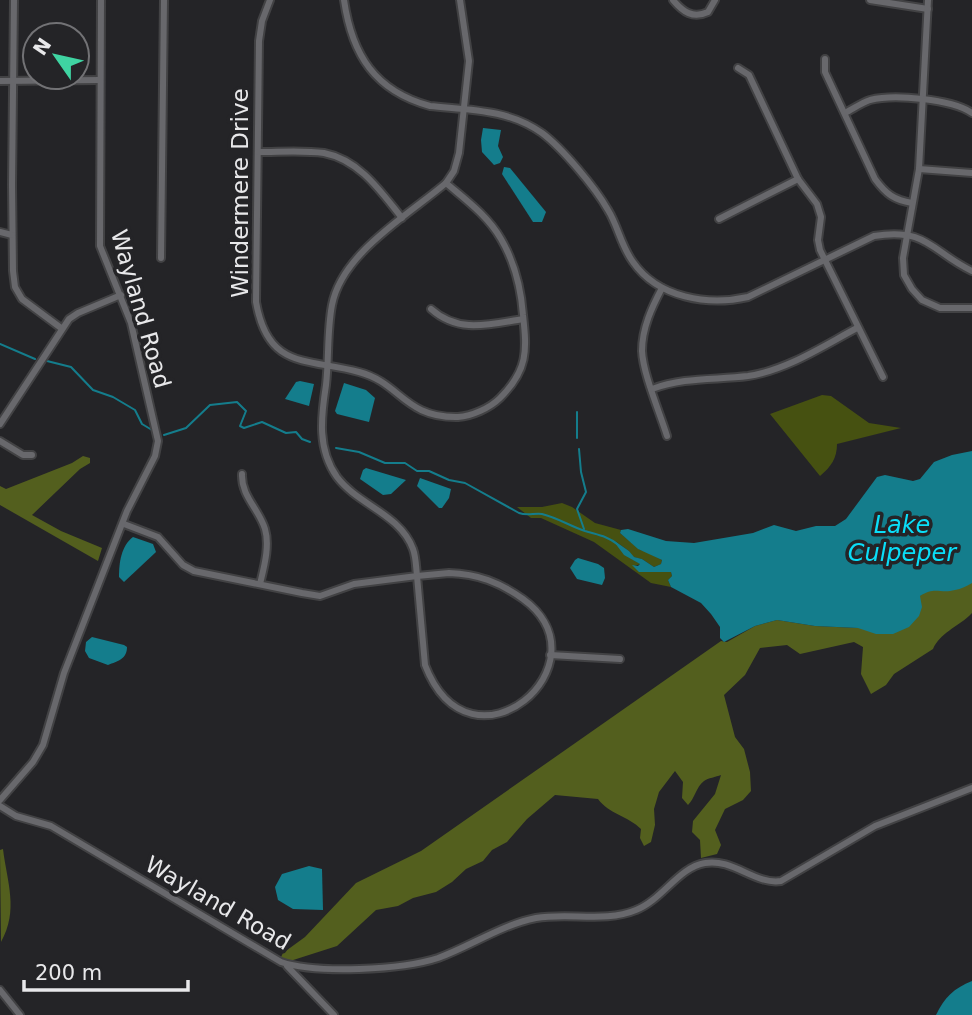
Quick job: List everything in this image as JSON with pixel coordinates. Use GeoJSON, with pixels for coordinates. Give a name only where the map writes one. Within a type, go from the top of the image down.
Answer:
{"type":"FeatureCollection","features":[{"type":"Feature","properties":{"kind":"street"},"geometry":{"type":"LineString","coordinates":[[14,0],[12,235],[15,287],[22,299],[61,328]]}},
{"type":"Feature","properties":{"kind":"street","name":"Wayland Road"},"geometry":{"type":"LineString","coordinates":[[0,800],[33,762],[43,745],[59,689],[133,499],[155,456],[159,441],[131,323],[102,256],[99,237],[101,0]]}},
{"type":"Feature","properties":{"kind":"street"},"geometry":{"type":"LineString","coordinates":[[161,258],[164,0]]}},
{"type":"Feature","properties":{"kind":"street","name":"Windermere Drive"},"geometry":{"type":"LineString","coordinates":[[270,0],[262,21],[259,41],[256,302],[267,337],[283,353],[299,361],[369,374],[425,413],[461,417],[483,410],[496,402],[509,390],[519,375],[527,343],[521,290],[501,240],[481,213],[446,183]]}},
{"type":"Feature","properties":{"kind":"street"},"geometry":{"type":"LineString","coordinates":[[344,0],[354,41],[363,59],[379,80],[396,93],[419,103],[507,115],[547,137],[599,197],[614,220],[632,262],[646,277],[662,288],[698,299],[736,300],[758,294],[874,236],[892,233],[908,235],[930,243],[972,271]]}},
{"type":"Feature","properties":{"kind":"street"},"geometry":{"type":"LineString","coordinates":[[124,524],[158,537],[183,565],[194,571],[320,596],[369,582],[417,576],[449,573],[475,575],[517,595],[539,613],[548,635],[550,655],[548,668],[539,688],[517,707],[499,714],[487,715],[475,714],[455,706],[435,687],[425,665],[417,576],[413,549],[400,528],[349,490],[336,475],[327,459],[320,424],[328,367],[332,306],[337,289],[360,255],[446,183],[454,171],[459,153],[469,61],[460,0]]}},
{"type":"Feature","properties":{"kind":"street"},"geometry":{"type":"LineString","coordinates":[[673,0],[687,13],[698,15],[708,12],[715,0]]}},
{"type":"Feature","properties":{"kind":"street"},"geometry":{"type":"LineString","coordinates":[[870,0],[928,9]]}},
{"type":"Feature","properties":{"kind":"street"},"geometry":{"type":"LineString","coordinates":[[928,0],[919,169],[903,258],[904,275],[922,300],[940,308],[972,308]]}},
{"type":"Feature","properties":{"kind":"street"},"geometry":{"type":"LineString","coordinates":[[825,59],[825,72],[876,179],[886,194],[912,203]]}},
{"type":"Feature","properties":{"kind":"street"},"geometry":{"type":"LineString","coordinates":[[738,68],[749,75],[798,179],[817,204],[821,217],[818,240],[825,259],[883,377]]}},
{"type":"Feature","properties":{"kind":"street"},"geometry":{"type":"LineString","coordinates":[[0,81],[100,80]]}},
{"type":"Feature","properties":{"kind":"street"},"geometry":{"type":"LineString","coordinates":[[845,113],[869,100],[890,98],[950,103],[972,113]]}},
{"type":"Feature","properties":{"kind":"street"},"geometry":{"type":"LineString","coordinates":[[258,152],[323,153],[339,158],[356,167],[371,180],[402,218]]}},
{"type":"Feature","properties":{"kind":"street"},"geometry":{"type":"LineString","coordinates":[[919,169],[972,173]]}},
{"type":"Feature","properties":{"kind":"street"},"geometry":{"type":"LineString","coordinates":[[719,219],[798,179]]}},
{"type":"Feature","properties":{"kind":"street"},"geometry":{"type":"LineString","coordinates":[[0,232],[12,235]]}},
{"type":"Feature","properties":{"kind":"street"},"geometry":{"type":"LineString","coordinates":[[662,288],[645,327],[642,352],[667,436]]}},
{"type":"Feature","properties":{"kind":"street"},"geometry":{"type":"LineString","coordinates":[[0,424],[61,328],[78,313],[121,295]]}},
{"type":"Feature","properties":{"kind":"street"},"geometry":{"type":"LineString","coordinates":[[431,309],[439,317],[463,327],[523,319]]}},
{"type":"Feature","properties":{"kind":"street"},"geometry":{"type":"LineString","coordinates":[[652,389],[689,379],[749,376],[773,370],[857,328]]}},
{"type":"Feature","properties":{"kind":"street"},"geometry":{"type":"LineString","coordinates":[[0,440],[23,455],[32,455]]}},
{"type":"Feature","properties":{"kind":"street"},"geometry":{"type":"LineString","coordinates":[[242,474],[241,485],[265,530],[266,555],[260,584]]}},
{"type":"Feature","properties":{"kind":"street"},"geometry":{"type":"LineString","coordinates":[[550,655],[620,659]]}},
{"type":"Feature","properties":{"kind":"street","name":"Wayland Road"},"geometry":{"type":"LineString","coordinates":[[0,806],[16,816],[51,826],[281,962],[311,968],[379,967],[422,962],[527,920],[632,912],[655,900],[687,870],[708,862],[723,863],[769,881],[781,881],[875,826],[972,788]]}},
{"type":"Feature","properties":{"kind":"street"},"geometry":{"type":"LineString","coordinates":[[281,962],[297,974],[334,1015]]}},
{"type":"Feature","properties":{"kind":"street"},"geometry":{"type":"LineString","coordinates":[[0,990],[20,1015]]}},
{"type":"Feature","properties":{"kind":"green space"},"geometry":{"type":"Polygon","coordinates":[[[822,395],[831,396],[869,423],[901,428],[837,444],[833,462],[820,476],[770,414],[822,395]]]}},
{"type":"Feature","properties":{"kind":"green space"},"geometry":{"type":"Polygon","coordinates":[[[83,456],[90,458],[90,463],[80,469],[32,515],[61,531],[102,548],[98,561],[0,505],[0,486],[6,489],[72,463],[83,456]]]}},
{"type":"Feature","properties":{"kind":"green space"},"geometry":{"type":"Polygon","coordinates":[[[562,503],[595,523],[621,530],[620,533],[640,550],[662,560],[661,564],[654,567],[633,557],[615,541],[626,554],[641,564],[634,566],[640,572],[671,572],[672,576],[668,580],[671,587],[651,583],[594,542],[541,518],[531,518],[517,507],[542,507],[562,503]]]}},
{"type":"Feature","properties":{"kind":"green space"},"geometry":{"type":"Polygon","coordinates":[[[972,582],[972,613],[944,634],[933,649],[894,674],[886,685],[871,694],[861,674],[863,647],[854,642],[800,654],[787,645],[760,648],[745,675],[724,695],[735,737],[744,749],[750,772],[751,791],[743,800],[725,809],[715,830],[721,845],[717,854],[701,858],[700,840],[692,832],[693,821],[715,794],[721,775],[704,781],[688,805],[682,798],[683,782],[675,771],[659,792],[654,809],[655,825],[651,842],[644,846],[640,838],[641,829],[598,799],[555,795],[527,819],[507,842],[436,892],[413,898],[398,906],[376,910],[337,946],[287,962],[280,959],[283,953],[305,937],[356,883],[421,851],[721,641],[727,642],[755,626],[777,620],[815,626],[858,628],[919,598],[931,589],[972,582]]]}},
{"type":"Feature","properties":{"kind":"green space"},"geometry":{"type":"Polygon","coordinates":[[[3,849],[11,907],[1,942],[0,850],[3,849]]]}},
{"type":"Feature","properties":{"kind":"water"},"geometry":{"type":"Polygon","coordinates":[[[483,128],[501,130],[498,146],[503,157],[500,163],[494,165],[482,152],[483,128]]]}},
{"type":"Feature","properties":{"kind":"water"},"geometry":{"type":"Polygon","coordinates":[[[504,167],[510,168],[546,212],[542,222],[533,222],[502,174],[504,167]]]}},
{"type":"Feature","properties":{"kind":"water"},"geometry":{"type":"Polygon","coordinates":[[[296,382],[314,384],[309,406],[285,399],[296,382]]]}},
{"type":"Feature","properties":{"kind":"water"},"geometry":{"type":"Polygon","coordinates":[[[344,383],[366,390],[375,398],[369,422],[337,414],[335,411],[344,383]]]}},
{"type":"Feature","properties":{"kind":"water","name":"Lake Culpeper"},"geometry":{"type":"Polygon","coordinates":[[[972,451],[972,583],[957,590],[930,591],[920,596],[922,607],[919,616],[909,627],[893,634],[777,620],[755,626],[724,642],[720,638],[720,627],[701,603],[671,587],[668,580],[672,576],[671,572],[639,572],[632,565],[640,564],[624,555],[612,539],[634,557],[654,567],[661,564],[662,560],[638,549],[620,533],[621,530],[628,529],[666,541],[694,543],[753,533],[774,525],[796,531],[816,526],[835,526],[846,519],[877,477],[885,475],[913,481],[920,479],[934,462],[972,451]]]}},
{"type":"Feature","properties":{"kind":"water"},"geometry":{"type":"Polygon","coordinates":[[[366,468],[406,480],[391,494],[383,495],[360,479],[366,468]]]}},
{"type":"Feature","properties":{"kind":"water"},"geometry":{"type":"Polygon","coordinates":[[[420,478],[451,489],[442,508],[417,486],[420,478]]]}},
{"type":"Feature","properties":{"kind":"water"},"geometry":{"type":"Polygon","coordinates":[[[133,537],[153,544],[156,552],[124,582],[119,577],[120,561],[123,550],[133,537]]]}},
{"type":"Feature","properties":{"kind":"water"},"geometry":{"type":"Polygon","coordinates":[[[578,558],[604,568],[605,578],[602,585],[577,579],[570,568],[578,558]]]}},
{"type":"Feature","properties":{"kind":"water"},"geometry":{"type":"Polygon","coordinates":[[[92,637],[124,645],[127,647],[125,654],[108,665],[89,658],[85,651],[86,642],[92,637]]]}},
{"type":"Feature","properties":{"kind":"water"},"geometry":{"type":"Polygon","coordinates":[[[309,866],[322,869],[323,910],[293,909],[278,900],[275,887],[282,874],[309,866]]]}},
{"type":"Feature","properties":{"kind":"water"},"geometry":{"type":"Polygon","coordinates":[[[972,981],[972,1015],[936,1015],[950,994],[972,981]]]}},
{"type":"Feature","properties":{"kind":"waterway"},"geometry":{"type":"LineString","coordinates":[[0,344],[35,359]]}},
{"type":"Feature","properties":{"kind":"waterway"},"geometry":{"type":"LineString","coordinates":[[47,361],[71,367],[93,390],[113,397],[135,410],[142,424],[152,430]]}},
{"type":"Feature","properties":{"kind":"waterway"},"geometry":{"type":"LineString","coordinates":[[164,435],[186,428],[210,405],[237,402],[246,411],[240,426],[244,428],[262,422],[286,433],[296,432],[302,439],[310,442]]}},
{"type":"Feature","properties":{"kind":"waterway"},"geometry":{"type":"LineString","coordinates":[[577,412],[577,438]]}},
{"type":"Feature","properties":{"kind":"waterway"},"geometry":{"type":"LineString","coordinates":[[336,448],[359,452],[385,463],[405,463],[417,471],[429,471],[449,480],[465,483],[519,513],[542,514],[606,537],[617,544]]}},
{"type":"Feature","properties":{"kind":"waterway"},"geometry":{"type":"LineString","coordinates":[[579,449],[586,492],[577,509],[584,529]]}}]}
